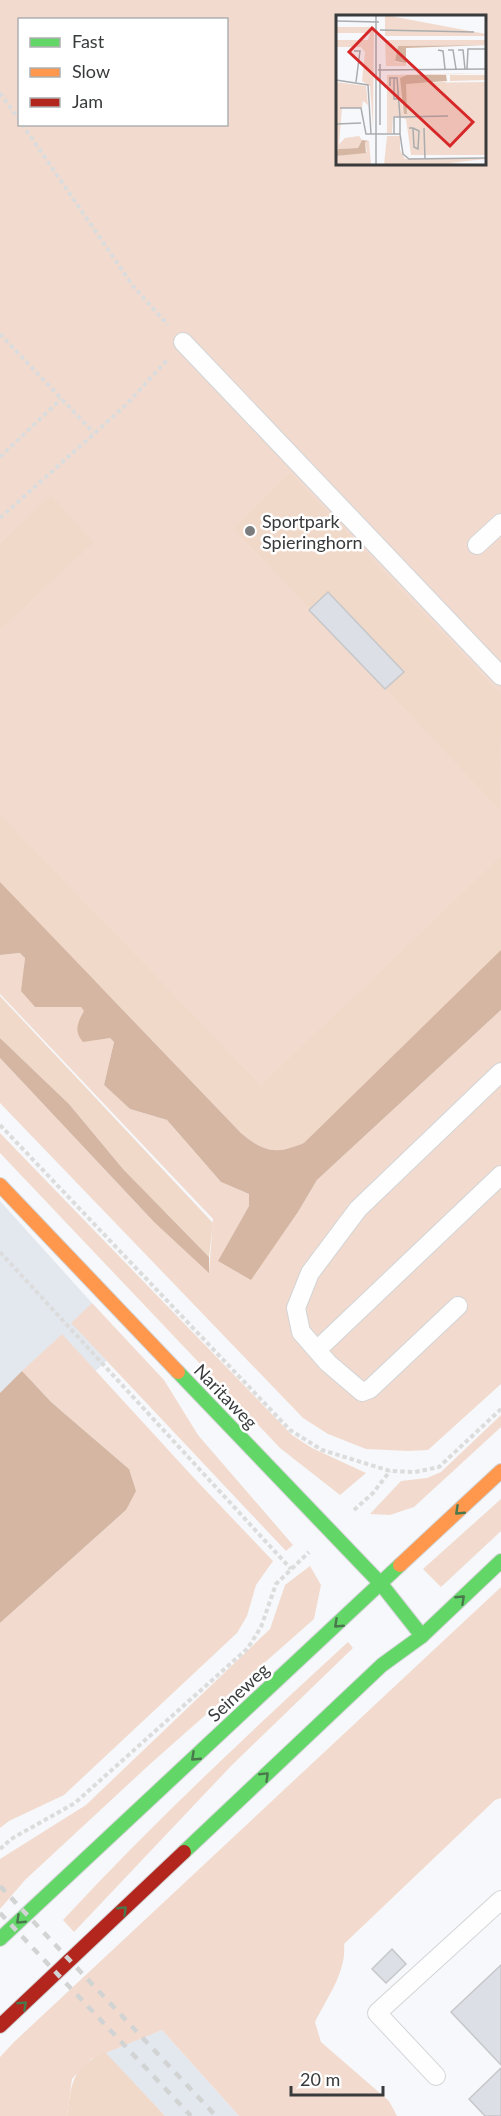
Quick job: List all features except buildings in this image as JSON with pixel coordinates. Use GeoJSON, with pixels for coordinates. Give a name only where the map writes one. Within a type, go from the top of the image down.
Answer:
{"type":"FeatureCollection","features":[{"type":"Feature","properties":{"kind":"main road","name":"Naritaweg"},"geometry":{"type":"LineString","coordinates":[[0,1185],[381,1584],[422,1636]]}},
{"type":"Feature","properties":{"kind":"main road","name":"Seineweg"},"geometry":{"type":"LineString","coordinates":[[0,1939],[501,1471]]}},
{"type":"Feature","properties":{"kind":"main road"},"geometry":{"type":"LineString","coordinates":[[0,2026],[382,1665],[422,1636],[501,1561]]}},
{"type":"Feature","properties":{"kind":"lane"},"geometry":{"type":"LineString","coordinates":[[183,342],[501,676]]}},
{"type":"Feature","properties":{"kind":"lane"},"geometry":{"type":"LineString","coordinates":[[477,545],[501,523]]}},
{"type":"Feature","properties":{"kind":"lane"},"geometry":{"type":"LineString","coordinates":[[458,1306],[370,1389],[362,1392],[328,1363],[301,1332],[296,1308],[310,1274],[358,1209],[501,1072]]}},
{"type":"Feature","properties":{"kind":"lane"},"geometry":{"type":"LineString","coordinates":[[316,1350],[501,1176]]}},
{"type":"Feature","properties":{"kind":"lane"},"geometry":{"type":"LineString","coordinates":[[436,2076],[377,2013],[501,1900]]}},
{"type":"Feature","properties":{"kind":"path"},"geometry":{"type":"LineString","coordinates":[[0,93],[18,119]]}},
{"type":"Feature","properties":{"kind":"path"},"geometry":{"type":"LineString","coordinates":[[0,518],[126,405],[183,342],[133,286],[23,126]]}},
{"type":"Feature","properties":{"kind":"path"},"geometry":{"type":"LineString","coordinates":[[0,334],[94,433]]}},
{"type":"Feature","properties":{"kind":"path"},"geometry":{"type":"LineString","coordinates":[[0,457],[61,399]]}},
{"type":"Feature","properties":{"kind":"path","name":"Naritaweg"},"geometry":{"type":"LineString","coordinates":[[0,1125],[290,1430],[322,1450],[390,1471],[415,1472],[439,1467],[501,1409]]}},
{"type":"Feature","properties":{"kind":"path"},"geometry":{"type":"LineString","coordinates":[[0,1252],[291,1569]]}},
{"type":"Feature","properties":{"kind":"path"},"geometry":{"type":"LineString","coordinates":[[0,1849],[11,1839],[75,1803],[248,1648],[261,1627],[276,1584],[373,1493],[390,1471]]}},
{"type":"Feature","properties":{"kind":"shaded area","name":"Sportpark Spieringhorn"},"geometry":{"type":"Polygon","coordinates":[[[0,0],[501,0],[501,973],[301,1164],[0,898],[0,0]]]}},
{"type":"Feature","properties":{"kind":"shaded area"},"geometry":{"type":"Polygon","coordinates":[[[290,473],[501,695],[500,810],[233,528],[290,473]]]}},
{"type":"Feature","properties":{"kind":"shaded area"},"geometry":{"type":"Polygon","coordinates":[[[51,495],[94,542],[0,630],[0,544],[51,495]]]}},
{"type":"Feature","properties":{"kind":"shaded area"},"geometry":{"type":"Polygon","coordinates":[[[0,814],[261,1085],[501,856],[501,950],[304,1143],[286,1149],[271,1150],[241,1133],[0,882],[0,814]]]}},
{"type":"Feature","properties":{"kind":"shaded area"},"geometry":{"type":"Polygon","coordinates":[[[0,882],[241,1133],[271,1150],[286,1149],[304,1143],[501,950],[501,1010],[317,1180],[251,1280],[218,1261],[249,1206],[249,1194],[221,1182],[167,1120],[130,1109],[104,1085],[114,1042],[110,1038],[83,1042],[77,1030],[84,1011],[81,1007],[35,1007],[21,991],[25,958],[20,953],[0,955],[0,882]]]}},
{"type":"Feature","properties":{"kind":"shaded area"},"geometry":{"type":"Polygon","coordinates":[[[21,953],[25,958],[22,991],[35,1007],[81,1007],[114,1042],[104,1085],[130,1109],[167,1120],[221,1182],[249,1194],[249,1206],[219,1261],[251,1279],[298,1212],[317,1180],[501,1010],[501,1384],[428,1450],[366,1449],[328,1434],[303,1418],[0,1103],[0,1058],[154,1222],[209,1272],[213,1219],[0,994],[0,955],[21,953]]]}},
{"type":"Feature","properties":{"kind":"shaded area"},"geometry":{"type":"Polygon","coordinates":[[[0,996],[213,1223],[209,1257],[123,1169],[69,1104],[0,1038],[0,996]]]}},
{"type":"Feature","properties":{"kind":"shaded area"},"geometry":{"type":"Polygon","coordinates":[[[0,1038],[69,1104],[123,1169],[209,1257],[209,1273],[154,1222],[0,1058],[0,1038]]]}},
{"type":"Feature","properties":{"kind":"shaded area"},"geometry":{"type":"Polygon","coordinates":[[[0,1133],[292,1435],[312,1448],[366,1473],[340,1495],[280,1448],[0,1153],[0,1133]]]}},
{"type":"Feature","properties":{"kind":"shaded area"},"geometry":{"type":"Polygon","coordinates":[[[0,1201],[127,1342],[0,1459],[0,1201]]]}},
{"type":"Feature","properties":{"kind":"shaded area"},"geometry":{"type":"Polygon","coordinates":[[[92,1303],[164,1380],[198,1435],[293,1545],[286,1551],[71,1323],[92,1303]]]}},
{"type":"Feature","properties":{"kind":"shaded area"},"geometry":{"type":"Polygon","coordinates":[[[62,1334],[273,1561],[256,1585],[247,1616],[237,1633],[64,1795],[9,1821],[0,1828],[0,1623],[126,1510],[129,1469],[51,1402],[22,1371],[62,1334]]]}},
{"type":"Feature","properties":{"kind":"shaded area"},"geometry":{"type":"Polygon","coordinates":[[[22,1371],[51,1402],[129,1469],[136,1491],[126,1510],[0,1623],[0,1393],[22,1371]]]}},
{"type":"Feature","properties":{"kind":"shaded area"},"geometry":{"type":"Polygon","coordinates":[[[501,1415],[501,1427],[414,1507],[390,1515],[370,1514],[401,1481],[427,1478],[441,1472],[501,1415]]]}},
{"type":"Feature","properties":{"kind":"shaded area"},"geometry":{"type":"Polygon","coordinates":[[[501,1499],[501,1531],[441,1587],[423,1569],[501,1499]]]}},
{"type":"Feature","properties":{"kind":"shaded area"},"geometry":{"type":"Polygon","coordinates":[[[310,1566],[321,1585],[314,1619],[149,1765],[25,1880],[0,1909],[0,1859],[86,1805],[270,1629],[285,1585],[310,1566]]]}},
{"type":"Feature","properties":{"kind":"shaded area"},"geometry":{"type":"Polygon","coordinates":[[[501,1587],[501,1798],[495,1800],[344,1944],[339,1974],[315,2022],[321,2042],[389,2101],[397,2116],[239,2116],[162,2030],[91,2059],[72,2079],[67,2116],[0,2116],[0,2057],[14,2042],[501,1587]]]}},
{"type":"Feature","properties":{"kind":"shaded area"},"geometry":{"type":"Polygon","coordinates":[[[348,1642],[353,1648],[231,1766],[74,1932],[63,1920],[97,1884],[202,1778],[348,1642]]]}},
{"type":"Feature","properties":{"kind":"shaded area"},"geometry":{"type":"Polygon","coordinates":[[[162,2030],[239,2116],[165,2116],[104,2052],[162,2030]]]}},
{"type":"Feature","properties":{"kind":"shaded area"},"geometry":{"type":"Polygon","coordinates":[[[104,2052],[165,2116],[67,2116],[72,2085],[79,2071],[85,2064],[104,2052]]]}},
{"type":"Feature","properties":{"kind":"railway"},"geometry":{"type":"LineString","coordinates":[[0,1886],[216,2116]]}},
{"type":"Feature","properties":{"kind":"railway"},"geometry":{"type":"LineString","coordinates":[[0,1913],[191,2116]]}},
{"type":"Feature","properties":{"kind":"traffic: fast"},"geometry":{"type":"LineString","coordinates":[[178,1372],[381,1584],[422,1636]]}},
{"type":"Feature","properties":{"kind":"traffic: fast"},"geometry":{"type":"LineString","coordinates":[[184,1852],[382,1665],[422,1636],[501,1561]]}},
{"type":"Feature","properties":{"kind":"traffic: fast"},"geometry":{"type":"LineString","coordinates":[[0,1939],[400,1565]]}},
{"type":"Feature","properties":{"kind":"traffic: slow"},"geometry":{"type":"LineString","coordinates":[[0,1185],[178,1372]]}},
{"type":"Feature","properties":{"kind":"traffic: slow"},"geometry":{"type":"LineString","coordinates":[[400,1565],[501,1471]]}},
{"type":"Feature","properties":{"kind":"traffic: jam"},"geometry":{"type":"LineString","coordinates":[[0,2026],[184,1852]]}},
{"type":"Feature","properties":{"kind":"place","name":"Sportpark Spieringhorn"},"geometry":{"type":"Point","coordinates":[250,531]}}]}
